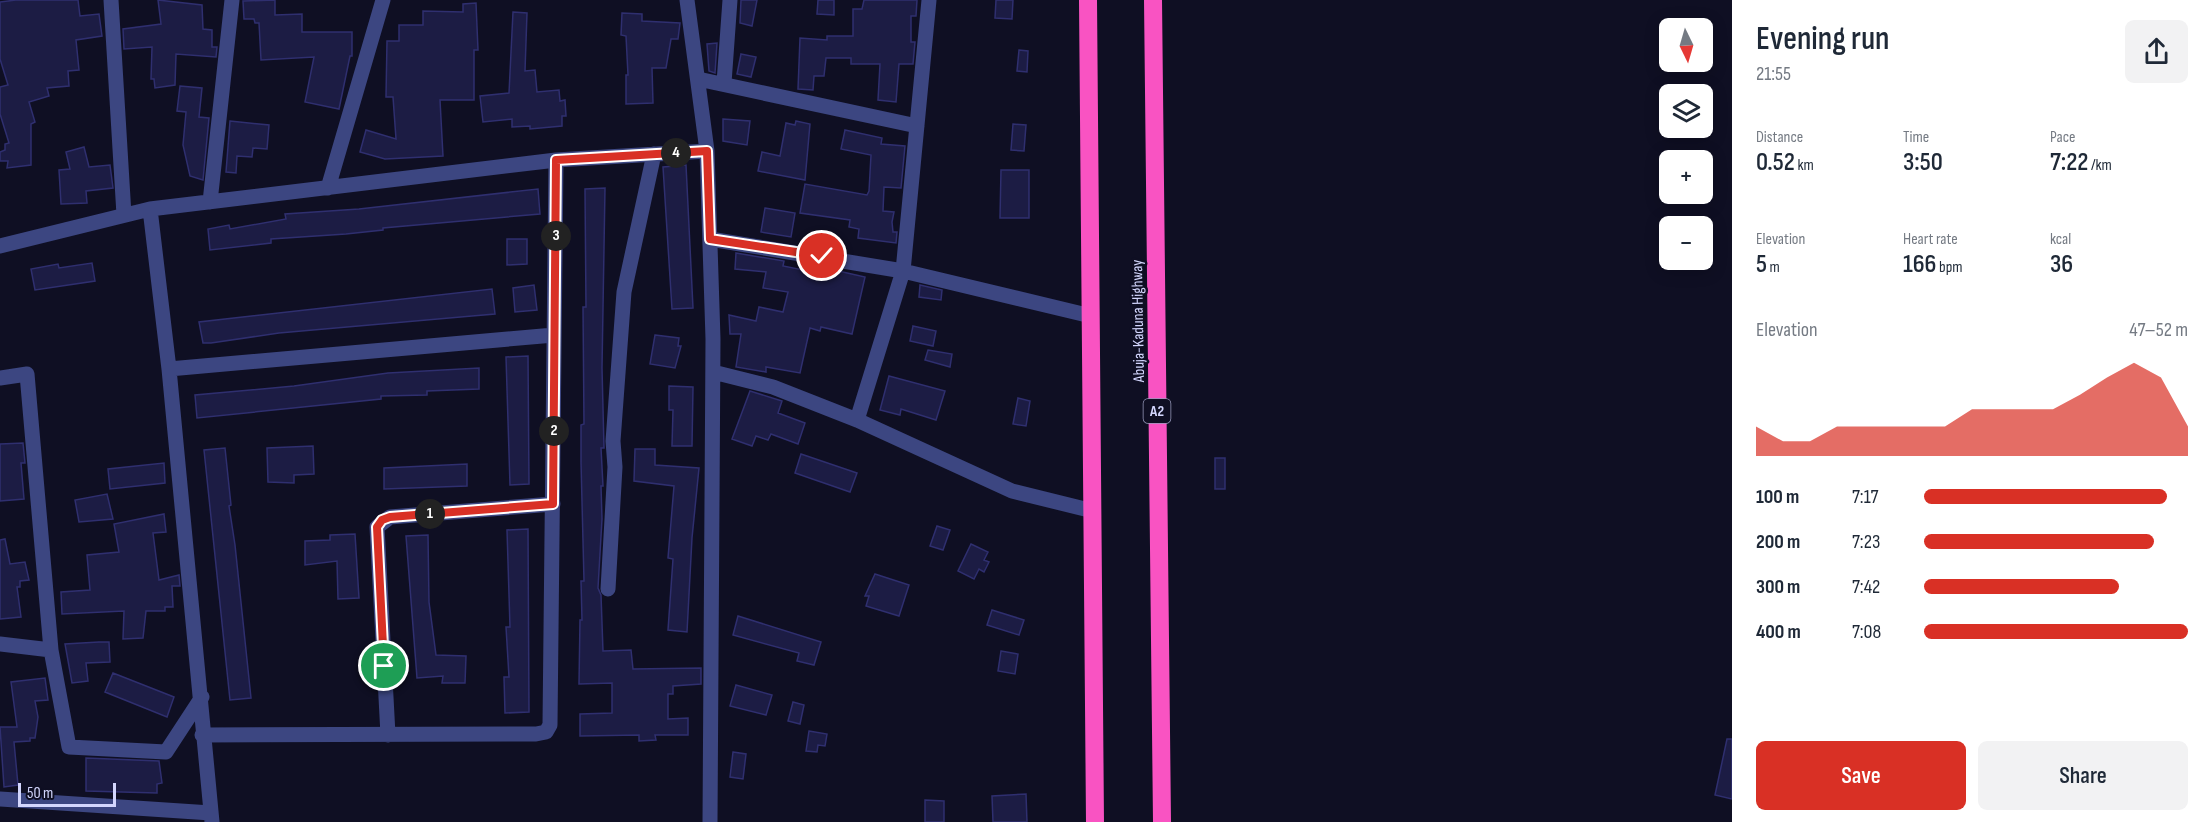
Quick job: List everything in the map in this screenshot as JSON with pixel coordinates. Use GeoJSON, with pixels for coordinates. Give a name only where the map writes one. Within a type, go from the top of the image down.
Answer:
{"type":"FeatureCollection","features":[{"type":"Feature","properties":{"kind":"highway"},"geometry":{"type":"LineString","coordinates":[[1088,0],[1095,822]]}},
{"type":"Feature","properties":{"kind":"highway","name":"Abuja-Kaduna Highway"},"geometry":{"type":"LineString","coordinates":[[1154,0],[1162,822]]}},
{"type":"Feature","properties":{"kind":"street"},"geometry":{"type":"LineString","coordinates":[[111,0],[124,215]]}},
{"type":"Feature","properties":{"kind":"street"},"geometry":{"type":"LineString","coordinates":[[210,202],[232,0]]}},
{"type":"Feature","properties":{"kind":"street"},"geometry":{"type":"LineString","coordinates":[[328,188],[383,0]]}},
{"type":"Feature","properties":{"kind":"street"},"geometry":{"type":"LineString","coordinates":[[687,0],[707,151],[710,239],[713,372],[710,822]]}},
{"type":"Feature","properties":{"kind":"street"},"geometry":{"type":"LineString","coordinates":[[724,82],[730,0]]}},
{"type":"Feature","properties":{"kind":"street"},"geometry":{"type":"LineString","coordinates":[[857,420],[903,271],[929,0]]}},
{"type":"Feature","properties":{"kind":"street"},"geometry":{"type":"LineString","coordinates":[[698,79],[724,82],[917,126]]}},
{"type":"Feature","properties":{"kind":"street"},"geometry":{"type":"LineString","coordinates":[[0,246],[150,210],[556,160],[707,151]]}},
{"type":"Feature","properties":{"kind":"street"},"geometry":{"type":"LineString","coordinates":[[608,590],[615,467],[613,441],[624,292],[654,154]]}},
{"type":"Feature","properties":{"kind":"street"},"geometry":{"type":"LineString","coordinates":[[202,735],[536,734],[546,732],[550,725],[556,160]]}},
{"type":"Feature","properties":{"kind":"street"},"geometry":{"type":"LineString","coordinates":[[0,799],[211,818],[202,735],[202,697],[169,369],[150,210]]}},
{"type":"Feature","properties":{"kind":"street"},"geometry":{"type":"LineString","coordinates":[[710,239],[903,271],[1091,316]]}},
{"type":"Feature","properties":{"kind":"street"},"geometry":{"type":"LineString","coordinates":[[169,369],[555,335]]}},
{"type":"Feature","properties":{"kind":"street"},"geometry":{"type":"LineString","coordinates":[[713,372],[773,387],[857,420],[1012,491],[1093,511]]}},
{"type":"Feature","properties":{"kind":"street"},"geometry":{"type":"LineString","coordinates":[[0,378],[27,374],[51,650],[69,747],[166,752],[202,697]]}},
{"type":"Feature","properties":{"kind":"street"},"geometry":{"type":"LineString","coordinates":[[388,735],[377,527],[382,520],[390,517],[553,504]]}},
{"type":"Feature","properties":{"kind":"street"},"geometry":{"type":"LineString","coordinates":[[0,644],[51,650]]}},
{"type":"Feature","properties":{"kind":"building"},"geometry":{"type":"Polygon","coordinates":[[[78,0],[80,16],[99,14],[102,36],[76,40],[79,70],[68,71],[69,86],[47,88],[49,96],[29,102],[35,122],[31,124],[31,165],[7,168],[8,161],[0,161],[0,152],[5,150],[5,144],[9,143],[0,114],[0,87],[8,85],[0,59],[0,2],[78,0]]]}},
{"type":"Feature","properties":{"kind":"building"},"geometry":{"type":"Polygon","coordinates":[[[158,0],[202,5],[203,29],[212,30],[212,47],[217,47],[216,57],[176,54],[175,85],[155,88],[154,79],[151,79],[152,47],[124,49],[123,29],[161,24],[158,0]]]}},
{"type":"Feature","properties":{"kind":"building"},"geometry":{"type":"Polygon","coordinates":[[[275,0],[275,15],[302,14],[302,32],[352,32],[352,56],[350,56],[339,109],[305,102],[314,57],[261,60],[259,23],[255,23],[254,19],[244,19],[243,1],[275,0]]]}},
{"type":"Feature","properties":{"kind":"building"},"geometry":{"type":"Polygon","coordinates":[[[741,0],[757,0],[752,26],[740,23],[741,0]]]}},
{"type":"Feature","properties":{"kind":"building"},"geometry":{"type":"Polygon","coordinates":[[[818,0],[834,0],[834,15],[817,14],[818,0]]]}},
{"type":"Feature","properties":{"kind":"building"},"geometry":{"type":"Polygon","coordinates":[[[864,0],[917,0],[916,16],[911,16],[911,42],[915,42],[913,64],[899,64],[896,102],[878,100],[880,64],[851,64],[851,58],[826,58],[824,76],[814,76],[813,90],[798,89],[800,38],[827,40],[827,36],[853,36],[853,9],[862,9],[864,0]]]}},
{"type":"Feature","properties":{"kind":"building"},"geometry":{"type":"Polygon","coordinates":[[[996,0],[1013,0],[1012,19],[995,18],[996,0]]]}},
{"type":"Feature","properties":{"kind":"building"},"geometry":{"type":"Polygon","coordinates":[[[476,3],[478,50],[474,50],[474,100],[440,100],[443,156],[385,159],[360,152],[366,130],[396,139],[393,97],[386,97],[387,41],[399,41],[399,25],[423,25],[423,11],[463,12],[463,4],[476,3]]]}},
{"type":"Feature","properties":{"kind":"building"},"geometry":{"type":"Polygon","coordinates":[[[513,12],[527,13],[525,71],[535,70],[537,92],[559,90],[560,101],[565,100],[566,116],[562,116],[562,126],[530,129],[530,126],[512,127],[512,119],[483,122],[480,96],[509,93],[513,12]]]}},
{"type":"Feature","properties":{"kind":"building"},"geometry":{"type":"Polygon","coordinates":[[[622,13],[642,14],[642,21],[680,23],[678,39],[671,39],[666,68],[652,68],[653,103],[626,104],[626,75],[628,75],[626,36],[621,35],[622,13]]]}},
{"type":"Feature","properties":{"kind":"building"},"geometry":{"type":"Polygon","coordinates":[[[717,43],[715,73],[709,71],[707,44],[717,43]]]}},
{"type":"Feature","properties":{"kind":"building"},"geometry":{"type":"Polygon","coordinates":[[[1019,50],[1028,51],[1027,72],[1017,71],[1019,50]]]}},
{"type":"Feature","properties":{"kind":"building"},"geometry":{"type":"Polygon","coordinates":[[[741,54],[756,57],[751,77],[737,74],[741,54]]]}},
{"type":"Feature","properties":{"kind":"building"},"geometry":{"type":"Polygon","coordinates":[[[180,86],[202,88],[199,117],[209,118],[203,180],[190,176],[183,145],[186,112],[177,111],[180,86]]]}},
{"type":"Feature","properties":{"kind":"building"},"geometry":{"type":"Polygon","coordinates":[[[723,119],[750,121],[747,145],[723,141],[723,119]]]}},
{"type":"Feature","properties":{"kind":"building"},"geometry":{"type":"Polygon","coordinates":[[[230,121],[269,125],[267,149],[253,148],[252,157],[237,156],[236,173],[226,172],[230,121]]]}},
{"type":"Feature","properties":{"kind":"building"},"geometry":{"type":"Polygon","coordinates":[[[796,121],[810,124],[805,180],[758,171],[762,152],[780,156],[786,123],[795,125],[796,121]]]}},
{"type":"Feature","properties":{"kind":"building"},"geometry":{"type":"Polygon","coordinates":[[[1013,124],[1026,125],[1024,151],[1011,150],[1013,124]]]}},
{"type":"Feature","properties":{"kind":"building"},"geometry":{"type":"Polygon","coordinates":[[[845,130],[882,138],[881,144],[905,146],[901,188],[884,187],[883,211],[894,212],[892,222],[893,232],[897,232],[896,243],[858,238],[859,229],[849,227],[850,220],[800,213],[805,184],[867,195],[871,155],[841,149],[845,130]]]}},
{"type":"Feature","properties":{"kind":"building"},"geometry":{"type":"Polygon","coordinates":[[[84,147],[89,167],[110,165],[113,188],[86,191],[87,203],[61,204],[59,170],[70,169],[66,152],[84,147]]]}},
{"type":"Feature","properties":{"kind":"building"},"geometry":{"type":"Polygon","coordinates":[[[686,165],[693,308],[672,309],[663,167],[686,165]]]}},
{"type":"Feature","properties":{"kind":"building"},"geometry":{"type":"Polygon","coordinates":[[[1001,170],[1029,170],[1029,218],[1000,218],[1001,170]]]}},
{"type":"Feature","properties":{"kind":"building"},"geometry":{"type":"Polygon","coordinates":[[[605,188],[602,368],[604,448],[601,448],[603,486],[601,486],[602,519],[598,588],[601,595],[603,651],[631,650],[633,669],[701,668],[701,684],[673,686],[673,694],[668,694],[668,719],[688,718],[688,735],[655,735],[656,740],[639,741],[639,735],[580,736],[580,714],[612,713],[612,683],[579,684],[581,581],[584,581],[581,425],[584,424],[583,307],[586,307],[585,189],[605,188]]]}},
{"type":"Feature","properties":{"kind":"building"},"geometry":{"type":"Polygon","coordinates":[[[538,189],[540,214],[383,228],[383,230],[346,234],[271,239],[271,243],[210,250],[208,229],[229,225],[230,229],[286,219],[285,214],[359,209],[538,189]]]}},
{"type":"Feature","properties":{"kind":"building"},"geometry":{"type":"Polygon","coordinates":[[[765,208],[795,213],[791,237],[761,232],[765,208]]]}},
{"type":"Feature","properties":{"kind":"building"},"geometry":{"type":"Polygon","coordinates":[[[507,239],[527,239],[527,264],[507,265],[507,239]]]}},
{"type":"Feature","properties":{"kind":"building"},"geometry":{"type":"Polygon","coordinates":[[[736,253],[784,261],[783,266],[823,274],[825,268],[865,277],[852,334],[821,327],[820,331],[810,328],[800,373],[766,367],[766,372],[736,367],[741,334],[730,334],[729,315],[756,321],[759,307],[783,312],[788,292],[763,288],[766,272],[735,269],[736,253]]]}},
{"type":"Feature","properties":{"kind":"building"},"geometry":{"type":"Polygon","coordinates":[[[92,263],[95,281],[35,290],[31,269],[58,264],[59,268],[92,263]]]}},
{"type":"Feature","properties":{"kind":"building"},"geometry":{"type":"Polygon","coordinates":[[[534,285],[537,310],[515,312],[513,288],[534,285]]]}},
{"type":"Feature","properties":{"kind":"building"},"geometry":{"type":"Polygon","coordinates":[[[920,285],[942,290],[941,300],[919,297],[920,285]]]}},
{"type":"Feature","properties":{"kind":"building"},"geometry":{"type":"Polygon","coordinates":[[[492,289],[495,314],[279,333],[211,343],[203,343],[199,322],[492,289]]]}},
{"type":"Feature","properties":{"kind":"building"},"geometry":{"type":"Polygon","coordinates":[[[913,326],[936,331],[933,346],[910,341],[913,326]]]}},
{"type":"Feature","properties":{"kind":"building"},"geometry":{"type":"Polygon","coordinates":[[[655,335],[679,338],[678,346],[681,346],[675,368],[650,364],[655,335]]]}},
{"type":"Feature","properties":{"kind":"building"},"geometry":{"type":"Polygon","coordinates":[[[928,350],[952,354],[950,367],[925,360],[928,350]]]}},
{"type":"Feature","properties":{"kind":"building"},"geometry":{"type":"Polygon","coordinates":[[[528,356],[529,484],[510,485],[506,357],[528,356]]]}},
{"type":"Feature","properties":{"kind":"building"},"geometry":{"type":"Polygon","coordinates":[[[479,368],[479,389],[427,391],[427,395],[381,396],[381,399],[197,418],[195,395],[294,386],[388,373],[479,368]]]}},
{"type":"Feature","properties":{"kind":"building"},"geometry":{"type":"Polygon","coordinates":[[[889,376],[945,391],[936,420],[901,409],[900,415],[880,410],[889,376]]]}},
{"type":"Feature","properties":{"kind":"building"},"geometry":{"type":"Polygon","coordinates":[[[669,386],[693,387],[692,446],[672,446],[673,410],[669,410],[669,386]]]}},
{"type":"Feature","properties":{"kind":"building"},"geometry":{"type":"Polygon","coordinates":[[[750,391],[782,401],[778,413],[805,423],[798,444],[771,434],[768,440],[756,436],[752,446],[732,439],[750,391]]]}},
{"type":"Feature","properties":{"kind":"building"},"geometry":{"type":"Polygon","coordinates":[[[1018,398],[1030,401],[1026,426],[1013,424],[1018,398]]]}},
{"type":"Feature","properties":{"kind":"building"},"geometry":{"type":"Polygon","coordinates":[[[23,443],[25,463],[21,463],[24,499],[0,501],[0,444],[23,443]]]}},
{"type":"Feature","properties":{"kind":"building"},"geometry":{"type":"Polygon","coordinates":[[[313,446],[314,474],[294,475],[294,483],[268,482],[267,448],[313,446]]]}},
{"type":"Feature","properties":{"kind":"building"},"geometry":{"type":"Polygon","coordinates":[[[225,448],[231,505],[229,506],[251,698],[230,700],[204,450],[225,448]]]}},
{"type":"Feature","properties":{"kind":"building"},"geometry":{"type":"Polygon","coordinates":[[[635,449],[655,449],[655,465],[699,468],[692,538],[687,632],[668,630],[673,559],[668,558],[674,486],[634,481],[635,449]]]}},
{"type":"Feature","properties":{"kind":"building"},"geometry":{"type":"Polygon","coordinates":[[[801,454],[857,473],[850,492],[795,473],[801,454]]]}},
{"type":"Feature","properties":{"kind":"building"},"geometry":{"type":"Polygon","coordinates":[[[1215,458],[1225,458],[1225,489],[1215,489],[1215,458]]]}},
{"type":"Feature","properties":{"kind":"building"},"geometry":{"type":"Polygon","coordinates":[[[164,463],[165,483],[110,489],[108,469],[164,463]]]}},
{"type":"Feature","properties":{"kind":"building"},"geometry":{"type":"Polygon","coordinates":[[[467,464],[467,486],[384,489],[384,468],[467,464]]]}},
{"type":"Feature","properties":{"kind":"building"},"geometry":{"type":"Polygon","coordinates":[[[107,494],[113,519],[79,522],[75,500],[107,494]]]}},
{"type":"Feature","properties":{"kind":"building"},"geometry":{"type":"Polygon","coordinates":[[[164,514],[166,532],[153,533],[159,580],[179,575],[180,586],[172,586],[173,607],[165,607],[165,611],[146,611],[143,638],[123,639],[124,611],[62,614],[61,592],[90,590],[87,555],[119,552],[114,524],[164,514]]]}},
{"type":"Feature","properties":{"kind":"building"},"geometry":{"type":"Polygon","coordinates":[[[937,526],[950,530],[943,550],[930,546],[937,526]]]}},
{"type":"Feature","properties":{"kind":"building"},"geometry":{"type":"Polygon","coordinates":[[[528,529],[529,712],[505,713],[504,677],[509,677],[506,627],[510,627],[507,530],[528,529]]]}},
{"type":"Feature","properties":{"kind":"building"},"geometry":{"type":"Polygon","coordinates":[[[355,534],[359,598],[338,599],[337,561],[305,565],[305,541],[330,540],[330,535],[355,534]]]}},
{"type":"Feature","properties":{"kind":"building"},"geometry":{"type":"Polygon","coordinates":[[[428,535],[429,602],[436,655],[466,656],[465,683],[442,683],[443,676],[417,678],[406,536],[428,535]]]}},
{"type":"Feature","properties":{"kind":"building"},"geometry":{"type":"Polygon","coordinates":[[[5,539],[10,564],[25,562],[29,580],[20,581],[20,587],[17,587],[21,617],[0,619],[0,540],[5,539]]]}},
{"type":"Feature","properties":{"kind":"building"},"geometry":{"type":"Polygon","coordinates":[[[971,544],[988,552],[984,560],[989,562],[984,572],[979,569],[974,579],[958,571],[971,544]]]}},
{"type":"Feature","properties":{"kind":"building"},"geometry":{"type":"Polygon","coordinates":[[[875,574],[909,585],[899,616],[866,606],[869,596],[865,596],[875,574]]]}},
{"type":"Feature","properties":{"kind":"building"},"geometry":{"type":"Polygon","coordinates":[[[992,610],[1024,620],[1019,635],[987,625],[992,610]]]}},
{"type":"Feature","properties":{"kind":"building"},"geometry":{"type":"Polygon","coordinates":[[[738,616],[821,642],[814,665],[797,661],[799,653],[733,635],[738,616]]]}},
{"type":"Feature","properties":{"kind":"building"},"geometry":{"type":"Polygon","coordinates":[[[109,642],[110,662],[86,663],[88,681],[72,683],[65,644],[109,642]]]}},
{"type":"Feature","properties":{"kind":"building"},"geometry":{"type":"Polygon","coordinates":[[[1001,651],[1018,654],[1015,674],[998,671],[1001,651]]]}},
{"type":"Feature","properties":{"kind":"building"},"geometry":{"type":"Polygon","coordinates":[[[113,673],[174,697],[167,717],[105,692],[113,673]]]}},
{"type":"Feature","properties":{"kind":"building"},"geometry":{"type":"Polygon","coordinates":[[[45,678],[48,700],[35,701],[38,717],[35,738],[30,738],[30,741],[14,742],[18,785],[4,787],[0,727],[17,727],[11,682],[45,678]]]}},
{"type":"Feature","properties":{"kind":"building"},"geometry":{"type":"Polygon","coordinates":[[[736,685],[772,695],[766,715],[730,706],[736,685]]]}},
{"type":"Feature","properties":{"kind":"building"},"geometry":{"type":"Polygon","coordinates":[[[793,702],[804,705],[800,724],[788,721],[793,702]]]}},
{"type":"Feature","properties":{"kind":"building"},"geometry":{"type":"Polygon","coordinates":[[[809,731],[827,734],[825,746],[818,745],[817,752],[806,751],[809,731]]]}},
{"type":"Feature","properties":{"kind":"building"},"geometry":{"type":"Polygon","coordinates":[[[1727,739],[1732,739],[1732,799],[1715,795],[1727,739]]]}},
{"type":"Feature","properties":{"kind":"building"},"geometry":{"type":"Polygon","coordinates":[[[733,752],[746,754],[743,779],[730,777],[733,752]]]}},
{"type":"Feature","properties":{"kind":"building"},"geometry":{"type":"Polygon","coordinates":[[[86,758],[159,761],[162,783],[157,784],[157,793],[86,791],[86,758]]]}},
{"type":"Feature","properties":{"kind":"building"},"geometry":{"type":"Polygon","coordinates":[[[1026,794],[1027,822],[993,822],[992,796],[1026,794]]]}},
{"type":"Feature","properties":{"kind":"building"},"geometry":{"type":"Polygon","coordinates":[[[925,800],[944,801],[944,822],[925,822],[925,800]]]}},
{"type":"Feature","properties":{"kind":"route"},"geometry":{"type":"LineString","coordinates":[[384,666],[377,527],[382,520],[390,517],[553,504],[556,160],[707,151],[710,239],[822,256]]}}]}
